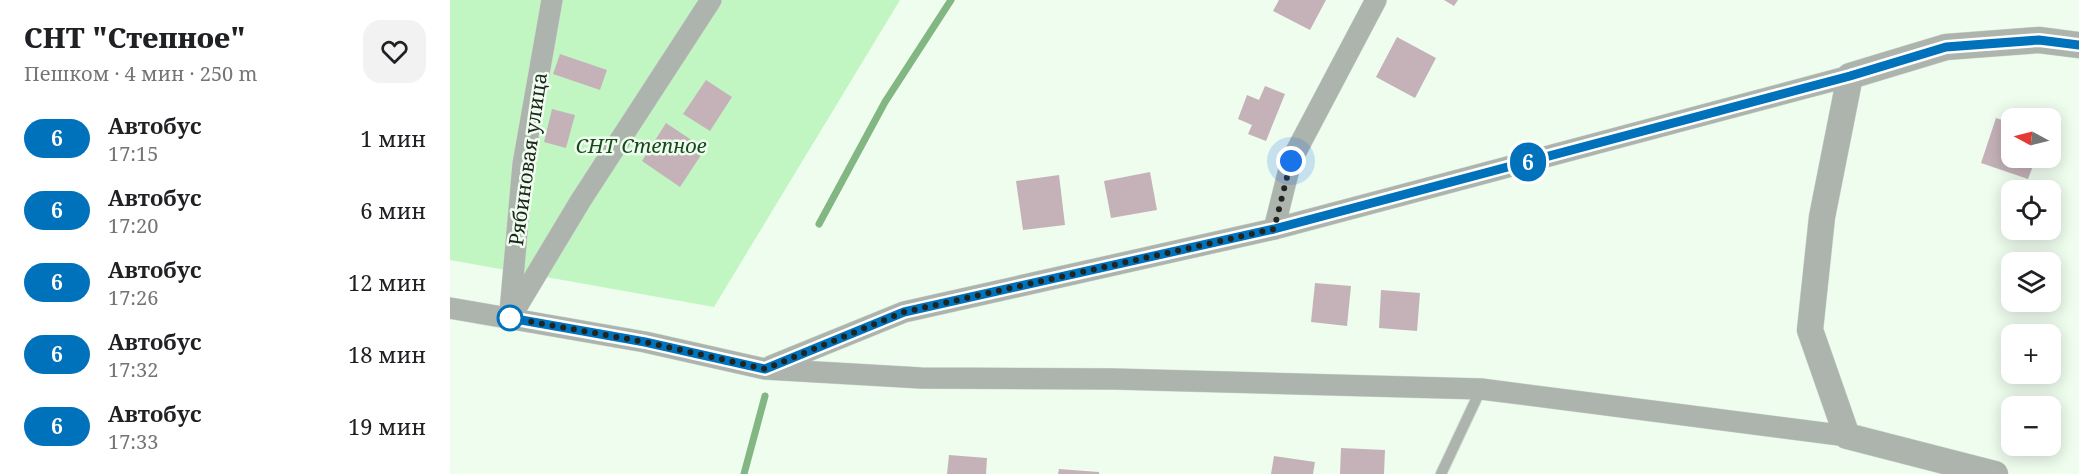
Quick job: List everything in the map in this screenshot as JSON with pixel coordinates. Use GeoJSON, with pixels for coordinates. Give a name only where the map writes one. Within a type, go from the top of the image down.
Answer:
{"type":"FeatureCollection","features":[{"type":"Feature","properties":{"kind":"street","name":"Рябиновая улица"},"geometry":{"type":"LineString","coordinates":[[510,318],[523,164],[552,0]]}},
{"type":"Feature","properties":{"kind":"street"},"geometry":{"type":"LineString","coordinates":[[510,318],[580,200],[711,0]]}},
{"type":"Feature","properties":{"kind":"street"},"geometry":{"type":"LineString","coordinates":[[1274,229],[1291,161],[1376,0]]}},
{"type":"Feature","properties":{"kind":"street"},"geometry":{"type":"LineString","coordinates":[[765,369],[904,312],[1274,229],[1850,76],[1946,47],[2039,40],[2079,45]]}},
{"type":"Feature","properties":{"kind":"street"},"geometry":{"type":"LineString","coordinates":[[1847,436],[1810,330],[1822,217],[1850,76]]}},
{"type":"Feature","properties":{"kind":"street"},"geometry":{"type":"LineString","coordinates":[[450,308],[645,342],[765,369],[921,378],[1114,379],[1481,389],[1847,436],[1995,474]]}},
{"type":"Feature","properties":{"kind":"lane"},"geometry":{"type":"LineString","coordinates":[[1440,474],[1481,389]]}},
{"type":"Feature","properties":{"kind":"green space","name":"СНТ Степное"},"geometry":{"type":"Polygon","coordinates":[[[450,0],[900,0],[714,307],[450,260],[450,0]]]}},
{"type":"Feature","properties":{"kind":"building"},"geometry":{"type":"Polygon","coordinates":[[[1279,0],[1326,0],[1310,30],[1273,11],[1279,0]]]}},
{"type":"Feature","properties":{"kind":"building"},"geometry":{"type":"Polygon","coordinates":[[[1444,0],[1458,0],[1454,6],[1444,0]]]}},
{"type":"Feature","properties":{"kind":"building"},"geometry":{"type":"Polygon","coordinates":[[[1397,37],[1436,58],[1415,98],[1376,77],[1397,37]]]}},
{"type":"Feature","properties":{"kind":"building"},"geometry":{"type":"Polygon","coordinates":[[[560,54],[607,70],[600,90],[553,74],[560,54]]]}},
{"type":"Feature","properties":{"kind":"building"},"geometry":{"type":"Polygon","coordinates":[[[706,80],[732,97],[710,131],[683,114],[706,80]]]}},
{"type":"Feature","properties":{"kind":"building"},"geometry":{"type":"Polygon","coordinates":[[[1265,86],[1285,94],[1266,141],[1248,134],[1252,125],[1238,119],[1247,95],[1259,100],[1265,86]]]}},
{"type":"Feature","properties":{"kind":"building"},"geometry":{"type":"Polygon","coordinates":[[[552,109],[575,115],[566,148],[544,142],[552,109]]]}},
{"type":"Feature","properties":{"kind":"building"},"geometry":{"type":"Polygon","coordinates":[[[1996,118],[2001,120],[2001,168],[2032,168],[2028,179],[1981,163],[1996,118]]]}},
{"type":"Feature","properties":{"kind":"building"},"geometry":{"type":"Polygon","coordinates":[[[666,123],[705,149],[680,187],[642,161],[666,123]]]}},
{"type":"Feature","properties":{"kind":"building"},"geometry":{"type":"Polygon","coordinates":[[[1150,172],[1157,210],[1111,218],[1104,181],[1150,172]]]}},
{"type":"Feature","properties":{"kind":"building"},"geometry":{"type":"Polygon","coordinates":[[[1059,175],[1065,225],[1023,230],[1016,181],[1059,175]]]}},
{"type":"Feature","properties":{"kind":"building"},"geometry":{"type":"Polygon","coordinates":[[[1315,283],[1351,286],[1347,326],[1311,322],[1315,283]]]}},
{"type":"Feature","properties":{"kind":"building"},"geometry":{"type":"Polygon","coordinates":[[[1381,290],[1420,293],[1417,331],[1379,328],[1381,290]]]}},
{"type":"Feature","properties":{"kind":"building"},"geometry":{"type":"Polygon","coordinates":[[[1341,448],[1385,450],[1384,474],[1340,474],[1341,448]]]}},
{"type":"Feature","properties":{"kind":"building"},"geometry":{"type":"Polygon","coordinates":[[[949,455],[987,458],[986,474],[947,474],[949,455]]]}},
{"type":"Feature","properties":{"kind":"building"},"geometry":{"type":"Polygon","coordinates":[[[1274,456],[1315,462],[1313,474],[1271,474],[1274,456]]]}},
{"type":"Feature","properties":{"kind":"building"},"geometry":{"type":"Polygon","coordinates":[[[1059,469],[1099,472],[1099,474],[1058,474],[1059,469]]]}},
{"type":"Feature","properties":{"kind":"waterway"},"geometry":{"type":"LineString","coordinates":[[819,224],[885,102],[951,0]]}},
{"type":"Feature","properties":{"kind":"waterway"},"geometry":{"type":"LineString","coordinates":[[744,474],[765,396]]}},
{"type":"Feature","properties":{"kind":"bus line","name":"6"},"geometry":{"type":"LineString","coordinates":[[510,318],[645,342],[765,369],[904,312],[1274,229],[1850,76],[1946,47],[2039,40],[2079,45]]}},
{"type":"Feature","properties":{"kind":"route"},"geometry":{"type":"LineString","coordinates":[[510,318],[645,342],[765,369],[904,312],[1274,229],[1291,161]]}}]}
